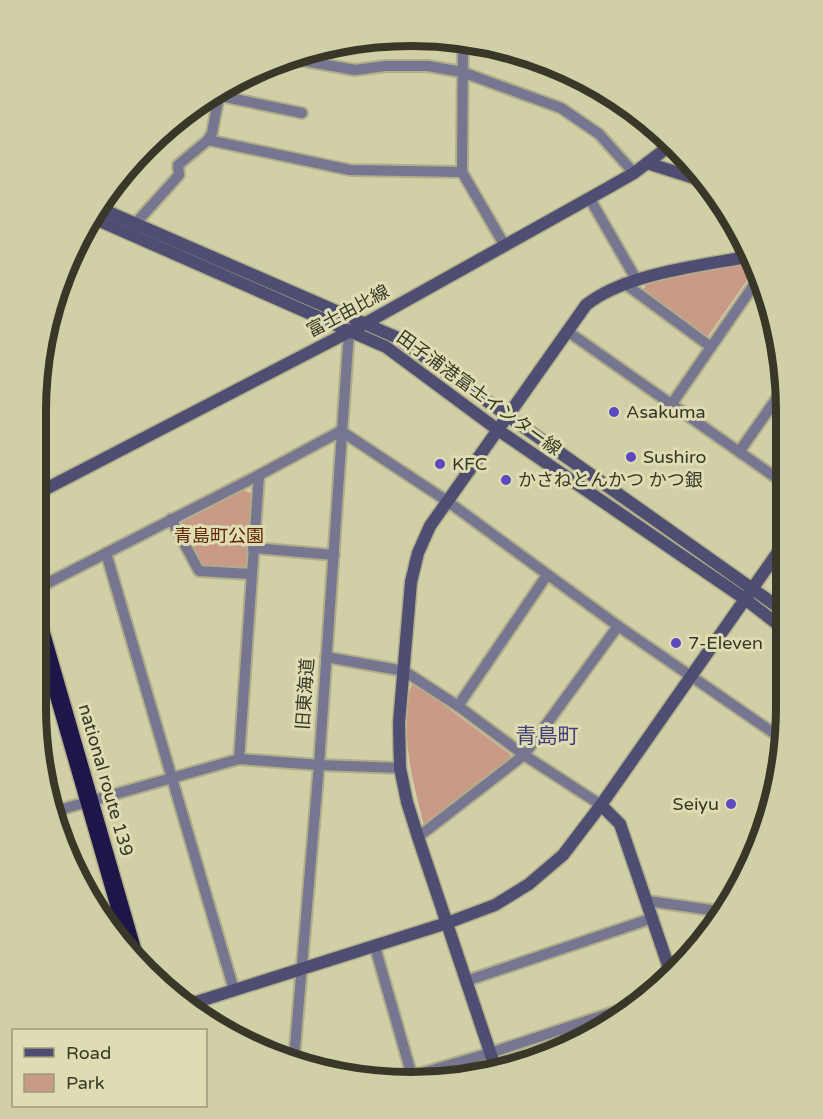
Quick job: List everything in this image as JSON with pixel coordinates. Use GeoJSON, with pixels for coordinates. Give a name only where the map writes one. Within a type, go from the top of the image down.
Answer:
{"type":"FeatureCollection","features":[{"type":"Feature","properties":{"kind":"highway","name":"national route 139"},"geometry":{"type":"LineString","coordinates":[[46,650],[129,938]]}},
{"type":"Feature","properties":{"kind":"main road","name":"富士由比線"},"geometry":{"type":"LineString","coordinates":[[46,489],[366,324],[590,199],[634,173],[665,149]]}},
{"type":"Feature","properties":{"kind":"main road"},"geometry":{"type":"LineString","coordinates":[[647,163],[691,177]]}},
{"type":"Feature","properties":{"kind":"main road","name":"田子浦港富士インター線"},"geometry":{"type":"LineString","coordinates":[[107,211],[398,338],[748,594],[776,621]]}},
{"type":"Feature","properties":{"kind":"main road","name":"田子浦港富士インター線"},"geometry":{"type":"LineString","coordinates":[[100,221],[349,332],[386,346],[498,430],[748,594],[776,608]]}},
{"type":"Feature","properties":{"kind":"main road"},"geometry":{"type":"LineString","coordinates":[[493,1063],[418,837],[407,802],[400,768],[399,723],[411,582],[418,553],[430,526],[586,305],[598,295],[630,281],[743,258]]}},
{"type":"Feature","properties":{"kind":"main road"},"geometry":{"type":"LineString","coordinates":[[196,1002],[301,971],[447,923],[495,905],[529,884],[563,855],[601,805],[776,555]]}},
{"type":"Feature","properties":{"kind":"main road"},"geometry":{"type":"LineString","coordinates":[[601,805],[620,824],[669,967]]}},
{"type":"Feature","properties":{"kind":"street"},"geometry":{"type":"LineString","coordinates":[[463,51],[462,172],[505,246]]}},
{"type":"Feature","properties":{"kind":"street"},"geometry":{"type":"LineString","coordinates":[[308,62],[355,70],[385,66],[428,66],[462,72],[561,108],[599,134],[634,173]]}},
{"type":"Feature","properties":{"kind":"street"},"geometry":{"type":"LineString","coordinates":[[225,97],[302,113]]}},
{"type":"Feature","properties":{"kind":"street"},"geometry":{"type":"LineString","coordinates":[[135,224],[179,176],[178,165],[208,140],[212,133],[218,102]]}},
{"type":"Feature","properties":{"kind":"street"},"geometry":{"type":"LineString","coordinates":[[208,140],[350,170],[462,172]]}},
{"type":"Feature","properties":{"kind":"street"},"geometry":{"type":"LineString","coordinates":[[590,199],[630,281],[711,347]]}},
{"type":"Feature","properties":{"kind":"street"},"geometry":{"type":"LineString","coordinates":[[671,405],[754,285]]}},
{"type":"Feature","properties":{"kind":"street"},"geometry":{"type":"LineString","coordinates":[[567,331],[776,478]]}},
{"type":"Feature","properties":{"kind":"street","name":"旧東海道"},"geometry":{"type":"LineString","coordinates":[[294,1053],[319,765],[349,332]]}},
{"type":"Feature","properties":{"kind":"street"},"geometry":{"type":"LineString","coordinates":[[739,452],[776,399]]}},
{"type":"Feature","properties":{"kind":"street"},"geometry":{"type":"LineString","coordinates":[[46,584],[259,475],[341,430],[447,501],[618,626],[776,734]]}},
{"type":"Feature","properties":{"kind":"street"},"geometry":{"type":"LineString","coordinates":[[239,759],[259,475]]}},
{"type":"Feature","properties":{"kind":"street"},"geometry":{"type":"LineString","coordinates":[[171,519],[199,571],[251,574]]}},
{"type":"Feature","properties":{"kind":"street"},"geometry":{"type":"LineString","coordinates":[[253,548],[333,555]]}},
{"type":"Feature","properties":{"kind":"street"},"geometry":{"type":"LineString","coordinates":[[106,553],[234,990]]}},
{"type":"Feature","properties":{"kind":"street"},"geometry":{"type":"LineString","coordinates":[[458,706],[547,575]]}},
{"type":"Feature","properties":{"kind":"street"},"geometry":{"type":"LineString","coordinates":[[418,837],[524,755],[618,626]]}},
{"type":"Feature","properties":{"kind":"street"},"geometry":{"type":"LineString","coordinates":[[326,657],[404,671],[458,706],[524,755],[601,805]]}},
{"type":"Feature","properties":{"kind":"street"},"geometry":{"type":"LineString","coordinates":[[61,809],[239,759],[400,768]]}},
{"type":"Feature","properties":{"kind":"street"},"geometry":{"type":"LineString","coordinates":[[648,901],[715,911]]}},
{"type":"Feature","properties":{"kind":"street"},"geometry":{"type":"LineString","coordinates":[[466,981],[653,918]]}},
{"type":"Feature","properties":{"kind":"street"},"geometry":{"type":"LineString","coordinates":[[375,947],[411,1072]]}},
{"type":"Feature","properties":{"kind":"street"},"geometry":{"type":"LineString","coordinates":[[426,1072],[611,1013]]}},
{"type":"Feature","properties":{"kind":"green space"},"geometry":{"type":"Polygon","coordinates":[[[744,262],[750,276],[706,339],[643,290],[647,283],[744,262]]]}},
{"type":"Feature","properties":{"kind":"green space","name":"青島町公園"},"geometry":{"type":"Polygon","coordinates":[[[244,490],[252,494],[246,567],[203,567],[181,528],[182,522],[244,490]]]}},
{"type":"Feature","properties":{"kind":"green space"},"geometry":{"type":"Polygon","coordinates":[[[413,682],[511,755],[510,760],[429,825],[424,825],[409,756],[407,714],[413,682]]]}},
{"type":"Feature","properties":{"kind":"place","name":"Asakuma"},"geometry":{"type":"Point","coordinates":[614,412]}},
{"type":"Feature","properties":{"kind":"place","name":"Sushiro"},"geometry":{"type":"Point","coordinates":[631,457]}},
{"type":"Feature","properties":{"kind":"place","name":"KFC"},"geometry":{"type":"Point","coordinates":[440,464]}},
{"type":"Feature","properties":{"kind":"place","name":"かさねとんかつ かつ銀"},"geometry":{"type":"Point","coordinates":[506,480]}},
{"type":"Feature","properties":{"kind":"place","name":"7-Eleven"},"geometry":{"type":"Point","coordinates":[676,643]}},
{"type":"Feature","properties":{"kind":"place","name":"Seiyu"},"geometry":{"type":"Point","coordinates":[731,804]}},
{"type":"Feature","properties":{"kind":"district","name":"青島町"},"geometry":{"type":"Point","coordinates":[547,736]}}]}
